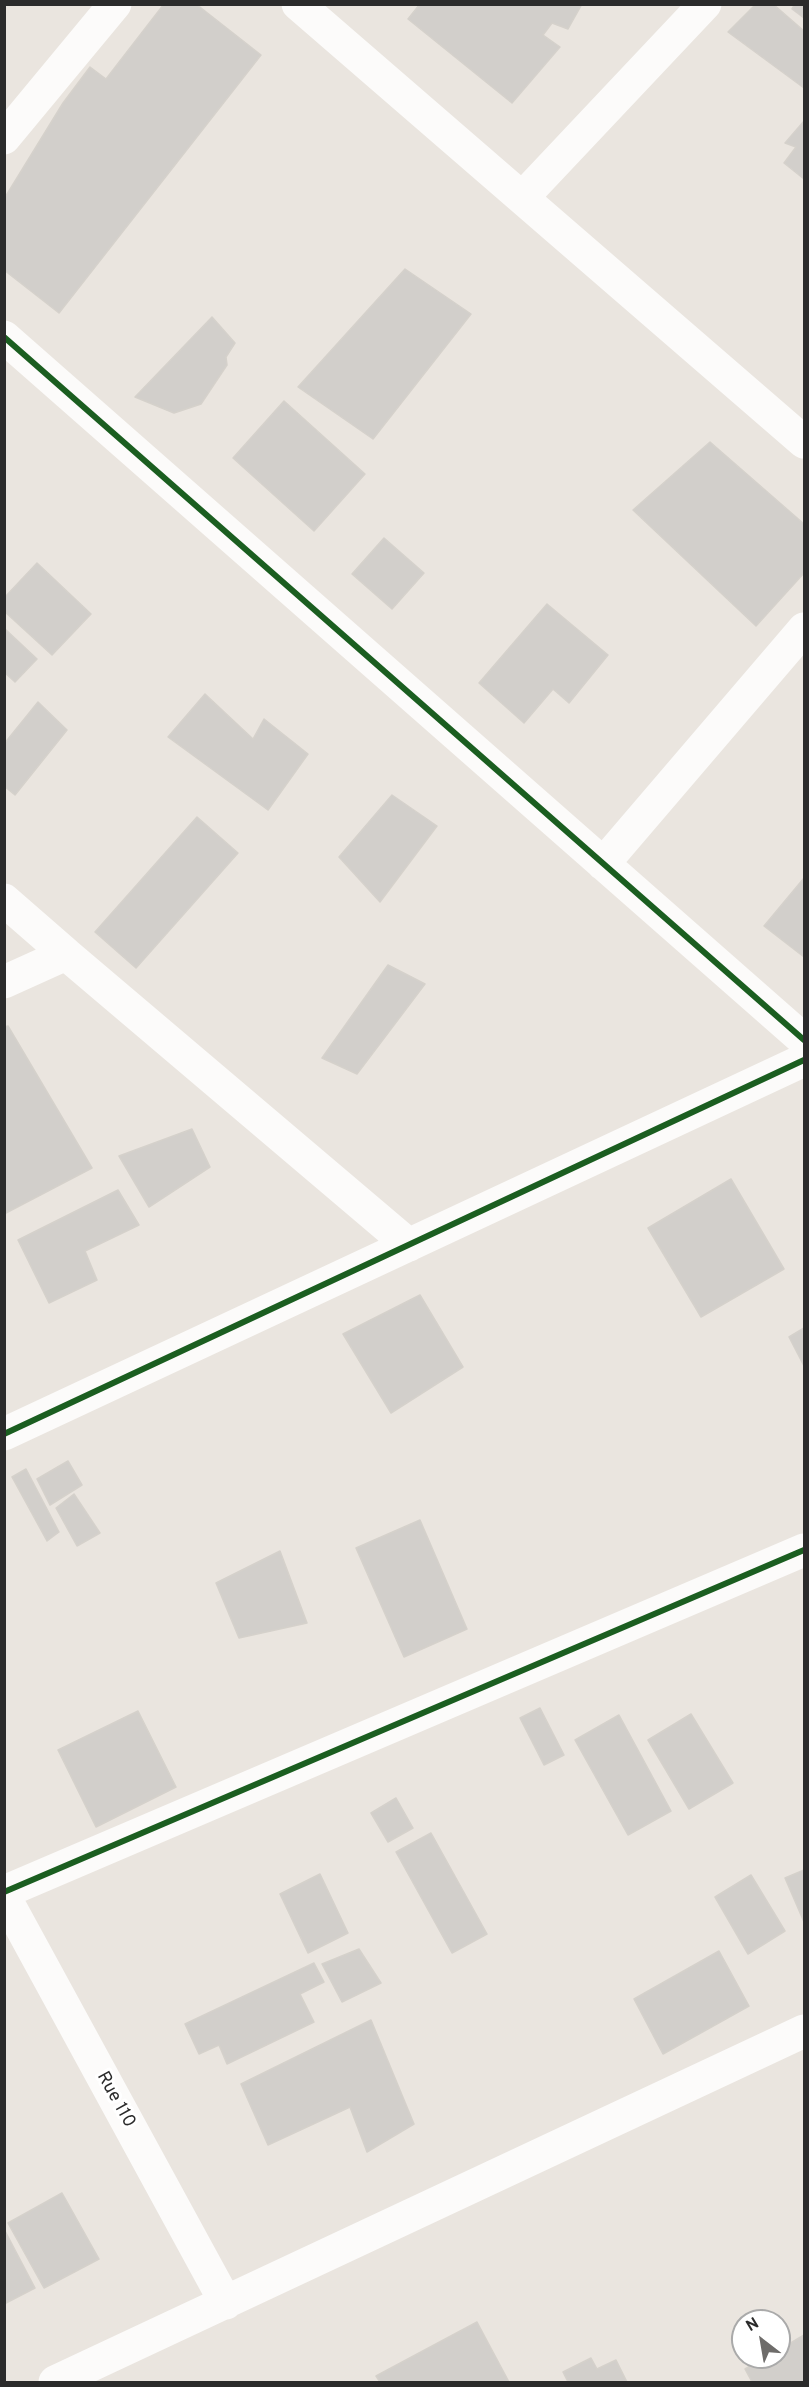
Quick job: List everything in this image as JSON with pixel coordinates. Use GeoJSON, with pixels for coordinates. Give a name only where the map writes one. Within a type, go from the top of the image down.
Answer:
{"type":"FeatureCollection","features":[{"type":"Feature","properties":{"kind":"street"},"geometry":{"type":"LineString","coordinates":[[4,138],[115,4]]}},
{"type":"Feature","properties":{"kind":"street"},"geometry":{"type":"LineString","coordinates":[[298,4],[804,442]]}},
{"type":"Feature","properties":{"kind":"street"},"geometry":{"type":"LineString","coordinates":[[522,198],[705,4]]}},
{"type":"Feature","properties":{"kind":"street"},"geometry":{"type":"LineString","coordinates":[[4,337],[804,1040]]}},
{"type":"Feature","properties":{"kind":"street"},"geometry":{"type":"LineString","coordinates":[[603,864],[804,629]]}},
{"type":"Feature","properties":{"kind":"street"},"geometry":{"type":"LineString","coordinates":[[4,900],[409,1245]]}},
{"type":"Feature","properties":{"kind":"street"},"geometry":{"type":"LineString","coordinates":[[4,982],[66,954]]}},
{"type":"Feature","properties":{"kind":"street"},"geometry":{"type":"LineString","coordinates":[[4,1434],[804,1060]]}},
{"type":"Feature","properties":{"kind":"street"},"geometry":{"type":"LineString","coordinates":[[4,1894],[804,1550]]}},
{"type":"Feature","properties":{"kind":"street","name":"Rue 110"},"geometry":{"type":"LineString","coordinates":[[4,1894],[226,2303]]}},
{"type":"Feature","properties":{"kind":"street"},"geometry":{"type":"LineString","coordinates":[[55,2382],[804,2031]]}},
{"type":"Feature","properties":{"kind":"building"},"geometry":{"type":"Polygon","coordinates":[[[164,4],[196,4],[261,55],[59,313],[4,270],[4,199],[63,103],[90,67],[106,79],[164,4]]]}},
{"type":"Feature","properties":{"kind":"building"},"geometry":{"type":"Polygon","coordinates":[[[420,4],[582,4],[568,29],[552,23],[543,35],[560,47],[512,103],[408,19],[420,4]]]}},
{"type":"Feature","properties":{"kind":"building"},"geometry":{"type":"Polygon","coordinates":[[[756,4],[773,4],[804,31],[804,88],[728,32],[756,4]]]}},
{"type":"Feature","properties":{"kind":"building"},"geometry":{"type":"Polygon","coordinates":[[[795,4],[804,4],[804,18],[792,9],[795,4]]]}},
{"type":"Feature","properties":{"kind":"building"},"geometry":{"type":"Polygon","coordinates":[[[804,121],[804,179],[784,163],[796,147],[785,143],[804,121]]]}},
{"type":"Feature","properties":{"kind":"building"},"geometry":{"type":"Polygon","coordinates":[[[405,269],[471,314],[373,439],[298,387],[405,269]]]}},
{"type":"Feature","properties":{"kind":"building"},"geometry":{"type":"Polygon","coordinates":[[[212,317],[235,343],[226,357],[227,365],[201,404],[174,413],[135,397],[212,317]]]}},
{"type":"Feature","properties":{"kind":"building"},"geometry":{"type":"Polygon","coordinates":[[[284,401],[365,474],[314,531],[233,458],[284,401]]]}},
{"type":"Feature","properties":{"kind":"building"},"geometry":{"type":"Polygon","coordinates":[[[710,442],[804,524],[804,573],[756,626],[633,510],[710,442]]]}},
{"type":"Feature","properties":{"kind":"building"},"geometry":{"type":"Polygon","coordinates":[[[384,538],[424,573],[392,609],[352,574],[384,538]]]}},
{"type":"Feature","properties":{"kind":"building"},"geometry":{"type":"Polygon","coordinates":[[[37,563],[91,614],[52,655],[4,611],[4,598],[37,563]]]}},
{"type":"Feature","properties":{"kind":"building"},"geometry":{"type":"Polygon","coordinates":[[[547,604],[608,655],[569,703],[553,689],[524,723],[479,683],[547,604]]]}},
{"type":"Feature","properties":{"kind":"building"},"geometry":{"type":"Polygon","coordinates":[[[4,628],[37,659],[15,682],[4,672],[4,628]]]}},
{"type":"Feature","properties":{"kind":"building"},"geometry":{"type":"Polygon","coordinates":[[[205,694],[253,739],[264,719],[308,754],[268,810],[168,737],[205,694]]]}},
{"type":"Feature","properties":{"kind":"building"},"geometry":{"type":"Polygon","coordinates":[[[38,702],[67,730],[15,795],[4,786],[4,744],[38,702]]]}},
{"type":"Feature","properties":{"kind":"building"},"geometry":{"type":"Polygon","coordinates":[[[392,795],[437,826],[380,902],[339,857],[392,795]]]}},
{"type":"Feature","properties":{"kind":"building"},"geometry":{"type":"Polygon","coordinates":[[[197,817],[238,853],[136,968],[95,932],[197,817]]]}},
{"type":"Feature","properties":{"kind":"building"},"geometry":{"type":"Polygon","coordinates":[[[804,878],[804,957],[764,926],[804,878]]]}},
{"type":"Feature","properties":{"kind":"building"},"geometry":{"type":"Polygon","coordinates":[[[388,965],[425,984],[357,1074],[322,1058],[388,965]]]}},
{"type":"Feature","properties":{"kind":"building"},"geometry":{"type":"Polygon","coordinates":[[[8,1026],[92,1168],[4,1214],[4,1027],[8,1026]]]}},
{"type":"Feature","properties":{"kind":"building"},"geometry":{"type":"Polygon","coordinates":[[[192,1129],[210,1167],[149,1207],[119,1156],[192,1129]]]}},
{"type":"Feature","properties":{"kind":"building"},"geometry":{"type":"Polygon","coordinates":[[[731,1179],[784,1269],[701,1317],[648,1228],[731,1179]]]}},
{"type":"Feature","properties":{"kind":"building"},"geometry":{"type":"Polygon","coordinates":[[[118,1190],[139,1225],[85,1251],[97,1280],[49,1303],[18,1240],[118,1190]]]}},
{"type":"Feature","properties":{"kind":"building"},"geometry":{"type":"Polygon","coordinates":[[[420,1295],[463,1367],[391,1413],[343,1334],[420,1295]]]}},
{"type":"Feature","properties":{"kind":"building"},"geometry":{"type":"Polygon","coordinates":[[[804,1328],[804,1366],[789,1337],[804,1328]]]}},
{"type":"Feature","properties":{"kind":"building"},"geometry":{"type":"Polygon","coordinates":[[[68,1461],[82,1485],[50,1505],[37,1479],[68,1461]]]}},
{"type":"Feature","properties":{"kind":"building"},"geometry":{"type":"Polygon","coordinates":[[[26,1469],[59,1532],[47,1541],[12,1477],[26,1469]]]}},
{"type":"Feature","properties":{"kind":"building"},"geometry":{"type":"Polygon","coordinates":[[[74,1494],[100,1533],[77,1546],[56,1508],[74,1494]]]}},
{"type":"Feature","properties":{"kind":"building"},"geometry":{"type":"Polygon","coordinates":[[[420,1520],[467,1629],[404,1657],[356,1548],[420,1520]]]}},
{"type":"Feature","properties":{"kind":"building"},"geometry":{"type":"Polygon","coordinates":[[[280,1551],[307,1623],[239,1638],[216,1583],[280,1551]]]}},
{"type":"Feature","properties":{"kind":"building"},"geometry":{"type":"Polygon","coordinates":[[[540,1708],[564,1755],[544,1765],[520,1718],[540,1708]]]}},
{"type":"Feature","properties":{"kind":"building"},"geometry":{"type":"Polygon","coordinates":[[[138,1711],[176,1787],[96,1827],[58,1750],[138,1711]]]}},
{"type":"Feature","properties":{"kind":"building"},"geometry":{"type":"Polygon","coordinates":[[[691,1714],[733,1783],[689,1809],[648,1740],[691,1714]]]}},
{"type":"Feature","properties":{"kind":"building"},"geometry":{"type":"Polygon","coordinates":[[[619,1715],[671,1811],[628,1835],[575,1740],[619,1715]]]}},
{"type":"Feature","properties":{"kind":"building"},"geometry":{"type":"Polygon","coordinates":[[[396,1798],[413,1828],[388,1842],[371,1813],[396,1798]]]}},
{"type":"Feature","properties":{"kind":"building"},"geometry":{"type":"Polygon","coordinates":[[[431,1833],[487,1934],[452,1953],[396,1852],[431,1833]]]}},
{"type":"Feature","properties":{"kind":"building"},"geometry":{"type":"Polygon","coordinates":[[[804,1870],[804,1922],[785,1878],[804,1870]]]}},
{"type":"Feature","properties":{"kind":"building"},"geometry":{"type":"Polygon","coordinates":[[[320,1874],[348,1933],[308,1953],[280,1894],[320,1874]]]}},
{"type":"Feature","properties":{"kind":"building"},"geometry":{"type":"Polygon","coordinates":[[[751,1875],[785,1931],[748,1954],[715,1897],[751,1875]]]}},
{"type":"Feature","properties":{"kind":"building"},"geometry":{"type":"Polygon","coordinates":[[[359,1949],[381,1983],[342,2002],[322,1964],[359,1949]]]}},
{"type":"Feature","properties":{"kind":"building"},"geometry":{"type":"Polygon","coordinates":[[[719,1951],[749,2006],[663,2054],[634,1999],[719,1951]]]}},
{"type":"Feature","properties":{"kind":"building"},"geometry":{"type":"Polygon","coordinates":[[[314,1963],[324,1982],[300,1994],[314,2022],[227,2064],[219,2045],[199,2054],[185,2024],[314,1963]]]}},
{"type":"Feature","properties":{"kind":"building"},"geometry":{"type":"Polygon","coordinates":[[[371,2020],[414,2124],[367,2152],[350,2107],[268,2145],[241,2084],[371,2020]]]}},
{"type":"Feature","properties":{"kind":"building"},"geometry":{"type":"Polygon","coordinates":[[[62,2193],[99,2259],[44,2288],[8,2223],[62,2193]]]}},
{"type":"Feature","properties":{"kind":"building"},"geometry":{"type":"Polygon","coordinates":[[[4,2229],[35,2288],[4,2304],[4,2229]]]}},
{"type":"Feature","properties":{"kind":"building"},"geometry":{"type":"Polygon","coordinates":[[[477,2322],[509,2382],[380,2382],[376,2376],[477,2322]]]}},
{"type":"Feature","properties":{"kind":"building"},"geometry":{"type":"Polygon","coordinates":[[[804,2335],[804,2382],[752,2382],[745,2369],[791,2369],[791,2343],[804,2335]]]}},
{"type":"Feature","properties":{"kind":"building"},"geometry":{"type":"Polygon","coordinates":[[[591,2358],[597,2369],[616,2360],[627,2382],[568,2382],[563,2372],[591,2358]]]}},
{"type":"Feature","properties":{"kind":"cycle path"},"geometry":{"type":"LineString","coordinates":[[4,337],[804,1040]]}},
{"type":"Feature","properties":{"kind":"cycle path"},"geometry":{"type":"LineString","coordinates":[[4,1434],[804,1060]]}},
{"type":"Feature","properties":{"kind":"cycle path"},"geometry":{"type":"LineString","coordinates":[[4,1892],[804,1550]]}}]}
